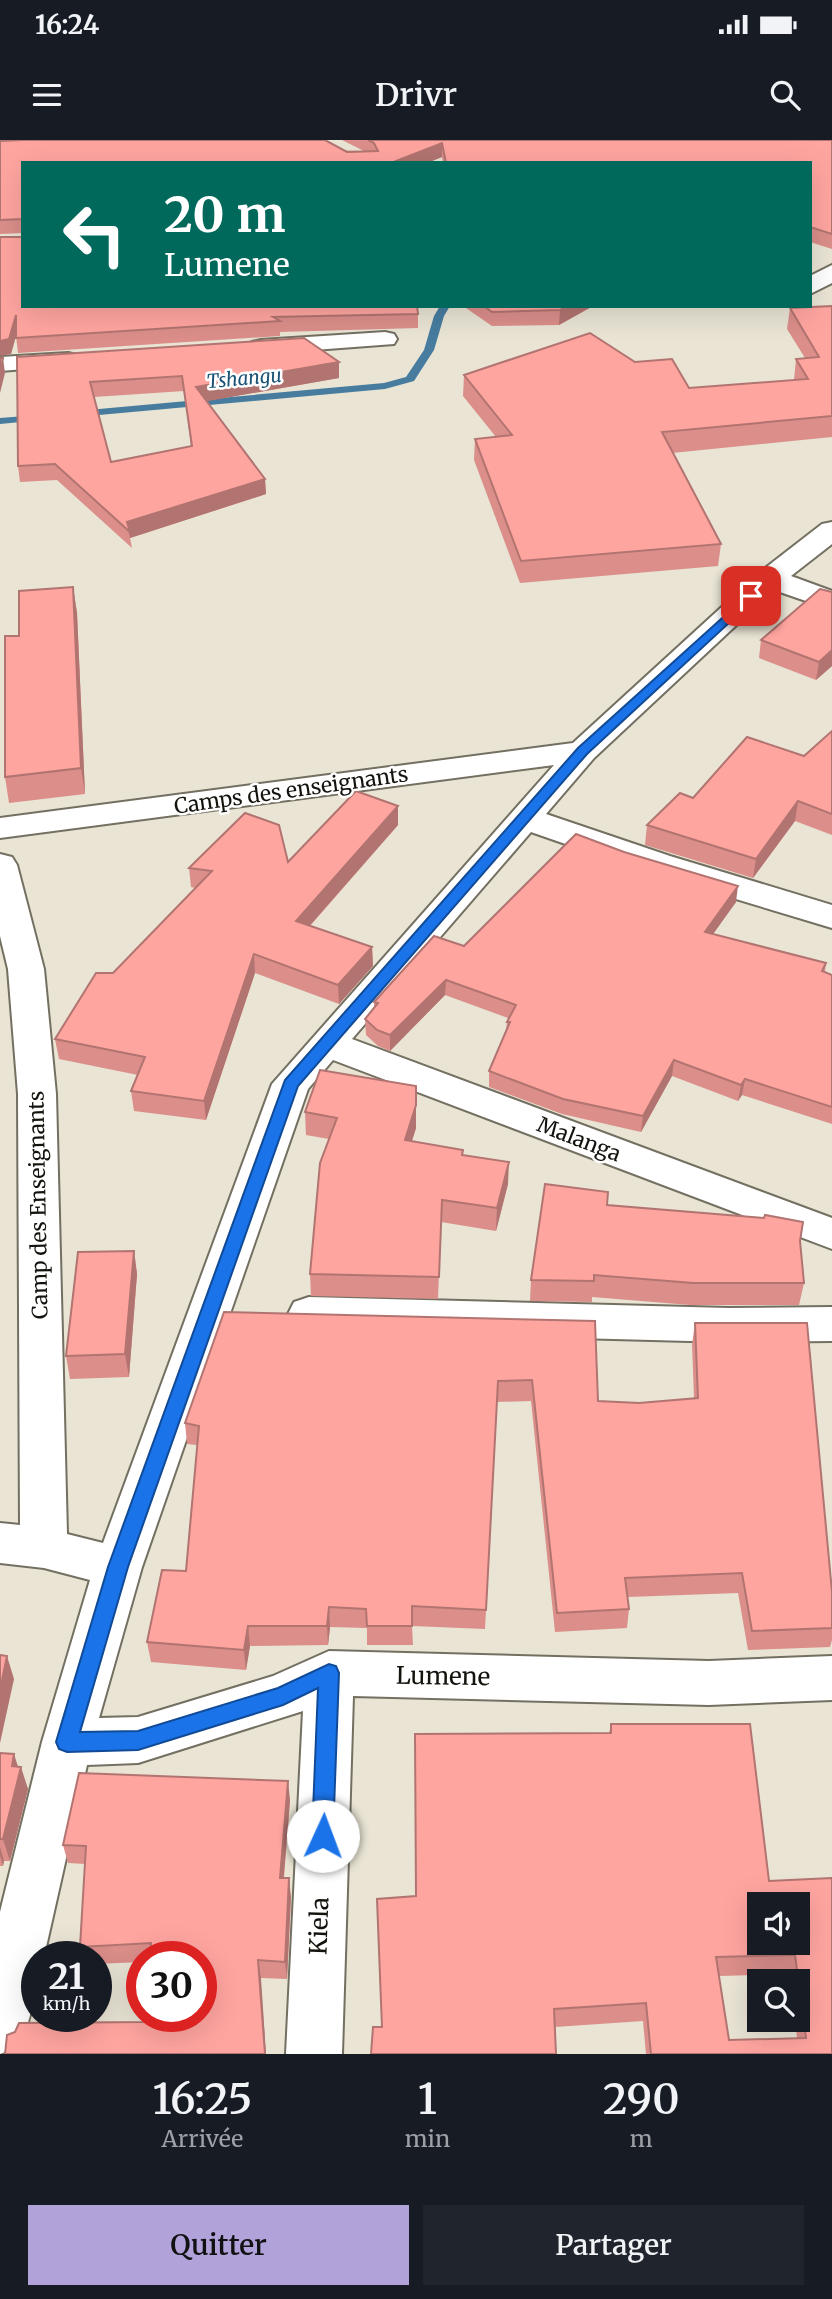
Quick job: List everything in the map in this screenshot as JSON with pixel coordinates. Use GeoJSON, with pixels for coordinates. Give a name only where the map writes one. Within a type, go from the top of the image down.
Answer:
{"type":"FeatureCollection","features":[{"type":"Feature","properties":{"kind":"street"},"geometry":{"type":"LineString","coordinates":[[814,297],[832,272]]}},
{"type":"Feature","properties":{"kind":"street"},"geometry":{"type":"LineString","coordinates":[[234,349],[385,340]]}},
{"type":"Feature","properties":{"kind":"street"},"geometry":{"type":"LineString","coordinates":[[0,364],[96,358]]}},
{"type":"Feature","properties":{"kind":"street"},"geometry":{"type":"LineString","coordinates":[[0,2026],[67,1742],[118,1567],[242,1313],[291,1084],[583,751],[770,578],[832,530]]}},
{"type":"Feature","properties":{"kind":"street"},"geometry":{"type":"LineString","coordinates":[[770,578],[832,601]]}},
{"type":"Feature","properties":{"kind":"street","name":"Camps des enseignants"},"geometry":{"type":"LineString","coordinates":[[0,828],[583,751]]}},
{"type":"Feature","properties":{"kind":"street"},"geometry":{"type":"LineString","coordinates":[[524,818],[658,864],[832,917]]}},
{"type":"Feature","properties":{"kind":"street","name":"Camp des Enseignants"},"geometry":{"type":"LineString","coordinates":[[0,865],[13,973],[37,1094],[22,1545],[118,1567]]}},
{"type":"Feature","properties":{"kind":"street","name":"Malanga"},"geometry":{"type":"LineString","coordinates":[[327,1044],[832,1234]]}},
{"type":"Feature","properties":{"kind":"street"},"geometry":{"type":"LineString","coordinates":[[242,1313],[728,1325],[832,1324]]}},
{"type":"Feature","properties":{"kind":"street","name":"Lumene"},"geometry":{"type":"LineString","coordinates":[[67,1742],[138,1740],[283,1696],[329,1673],[709,1683],[832,1678]]}},
{"type":"Feature","properties":{"kind":"street","name":"Kiela"},"geometry":{"type":"LineString","coordinates":[[314,2054],[329,1673]]}},
{"type":"Feature","properties":{"kind":"building"},"geometry":{"type":"Polygon","coordinates":[[[325,140],[347,152],[378,151],[374,143],[368,140],[832,140],[832,234],[812,228],[812,161],[446,161],[442,143],[396,161],[21,161],[21,219],[0,220],[0,141],[325,140]]]}},
{"type":"Feature","properties":{"kind":"building"},"geometry":{"type":"Polygon","coordinates":[[[0,237],[21,237],[21,308],[417,308],[418,314],[273,317],[280,321],[16,338],[16,315],[9,339],[0,341],[0,237]]]}},
{"type":"Feature","properties":{"kind":"building"},"geometry":{"type":"Polygon","coordinates":[[[832,306],[832,416],[662,432],[721,544],[521,561],[475,439],[512,435],[464,375],[590,333],[635,362],[672,359],[689,388],[808,379],[796,359],[819,357],[790,308],[832,306]]]}},
{"type":"Feature","properties":{"kind":"building"},"geometry":{"type":"Polygon","coordinates":[[[487,308],[564,308],[560,310],[492,312],[487,308]]]}},
{"type":"Feature","properties":{"kind":"building"},"geometry":{"type":"Polygon","coordinates":[[[304,338],[339,362],[196,387],[265,479],[127,522],[130,532],[55,464],[18,466],[17,357],[304,338]],[[182,376],[90,382],[111,462],[192,446],[182,376]]]}},
{"type":"Feature","properties":{"kind":"building"},"geometry":{"type":"Polygon","coordinates":[[[73,587],[81,768],[5,777],[5,636],[19,636],[19,591],[73,587]]]}},
{"type":"Feature","properties":{"kind":"building"},"geometry":{"type":"Polygon","coordinates":[[[820,589],[832,592],[832,650],[819,662],[761,640],[820,589]]]}},
{"type":"Feature","properties":{"kind":"building"},"geometry":{"type":"Polygon","coordinates":[[[832,731],[832,814],[798,801],[756,859],[647,825],[680,793],[693,798],[747,737],[804,756],[832,731]]]}},
{"type":"Feature","properties":{"kind":"building"},"geometry":{"type":"Polygon","coordinates":[[[356,791],[398,806],[296,921],[372,947],[338,985],[254,954],[204,1101],[131,1091],[145,1057],[55,1039],[96,973],[113,973],[212,871],[189,868],[245,813],[279,825],[288,862],[356,791]]]}},
{"type":"Feature","properties":{"kind":"building"},"geometry":{"type":"Polygon","coordinates":[[[576,834],[624,852],[738,886],[705,932],[826,963],[822,971],[832,975],[832,1107],[745,1079],[741,1085],[674,1060],[643,1116],[563,1099],[489,1071],[516,1005],[446,980],[390,1035],[377,1030],[365,1019],[378,1003],[374,1002],[434,936],[464,946],[576,834]]]}},
{"type":"Feature","properties":{"kind":"building"},"geometry":{"type":"Polygon","coordinates":[[[320,1070],[416,1086],[416,1105],[405,1140],[463,1150],[462,1155],[509,1162],[497,1208],[442,1200],[439,1277],[310,1274],[320,1163],[337,1118],[305,1112],[320,1070]]]}},
{"type":"Feature","properties":{"kind":"building"},"geometry":{"type":"Polygon","coordinates":[[[545,1184],[608,1192],[607,1205],[764,1218],[765,1215],[803,1222],[800,1241],[804,1283],[693,1283],[594,1275],[594,1281],[531,1280],[545,1184]]]}},
{"type":"Feature","properties":{"kind":"building"},"geometry":{"type":"Polygon","coordinates":[[[134,1251],[125,1354],[66,1356],[78,1252],[134,1251]]]}},
{"type":"Feature","properties":{"kind":"building"},"geometry":{"type":"Polygon","coordinates":[[[224,1312],[595,1321],[598,1401],[639,1403],[698,1398],[695,1323],[807,1323],[832,1592],[832,1628],[752,1631],[742,1573],[625,1578],[629,1609],[557,1613],[532,1380],[498,1381],[486,1610],[412,1606],[412,1626],[367,1626],[366,1609],[329,1607],[327,1626],[248,1626],[244,1650],[147,1642],[162,1570],[186,1571],[199,1426],[185,1423],[224,1312]]]}},
{"type":"Feature","properties":{"kind":"building"},"geometry":{"type":"Polygon","coordinates":[[[0,1655],[7,1656],[0,1690],[0,1655]]]}},
{"type":"Feature","properties":{"kind":"building"},"geometry":{"type":"Polygon","coordinates":[[[611,1724],[750,1724],[769,1881],[832,1878],[832,2054],[651,2054],[646,2003],[554,2009],[556,2054],[371,2054],[373,2027],[382,2027],[377,1899],[416,1896],[415,1734],[611,1733],[611,1724]]]}},
{"type":"Feature","properties":{"kind":"building"},"geometry":{"type":"Polygon","coordinates":[[[0,1753],[14,1754],[12,1766],[21,1767],[3,1839],[0,1839],[0,1753]]]}},
{"type":"Feature","properties":{"kind":"building"},"geometry":{"type":"Polygon","coordinates":[[[79,1773],[288,1781],[280,1878],[289,1878],[285,1962],[258,1960],[265,2054],[5,2054],[7,2035],[15,2032],[19,2023],[21,2032],[112,2032],[112,2022],[126,2022],[126,2032],[217,2032],[217,1941],[126,1941],[126,1944],[112,1945],[112,1941],[80,1941],[86,1846],[63,1845],[79,1773]]]}},
{"type":"Feature","properties":{"kind":"waterway","name":"Tshangu"},"geometry":{"type":"LineString","coordinates":[[77,414],[385,386],[410,379],[429,350],[444,308]]}},
{"type":"Feature","properties":{"kind":"waterway","name":"Tshangu"},"geometry":{"type":"LineString","coordinates":[[0,421],[37,418]]}},
{"type":"Feature","properties":{"kind":"route"},"geometry":{"type":"LineString","coordinates":[[323,1836],[329,1673],[283,1696],[138,1740],[67,1742],[118,1567],[291,1084],[583,751],[751,596]]}}]}
